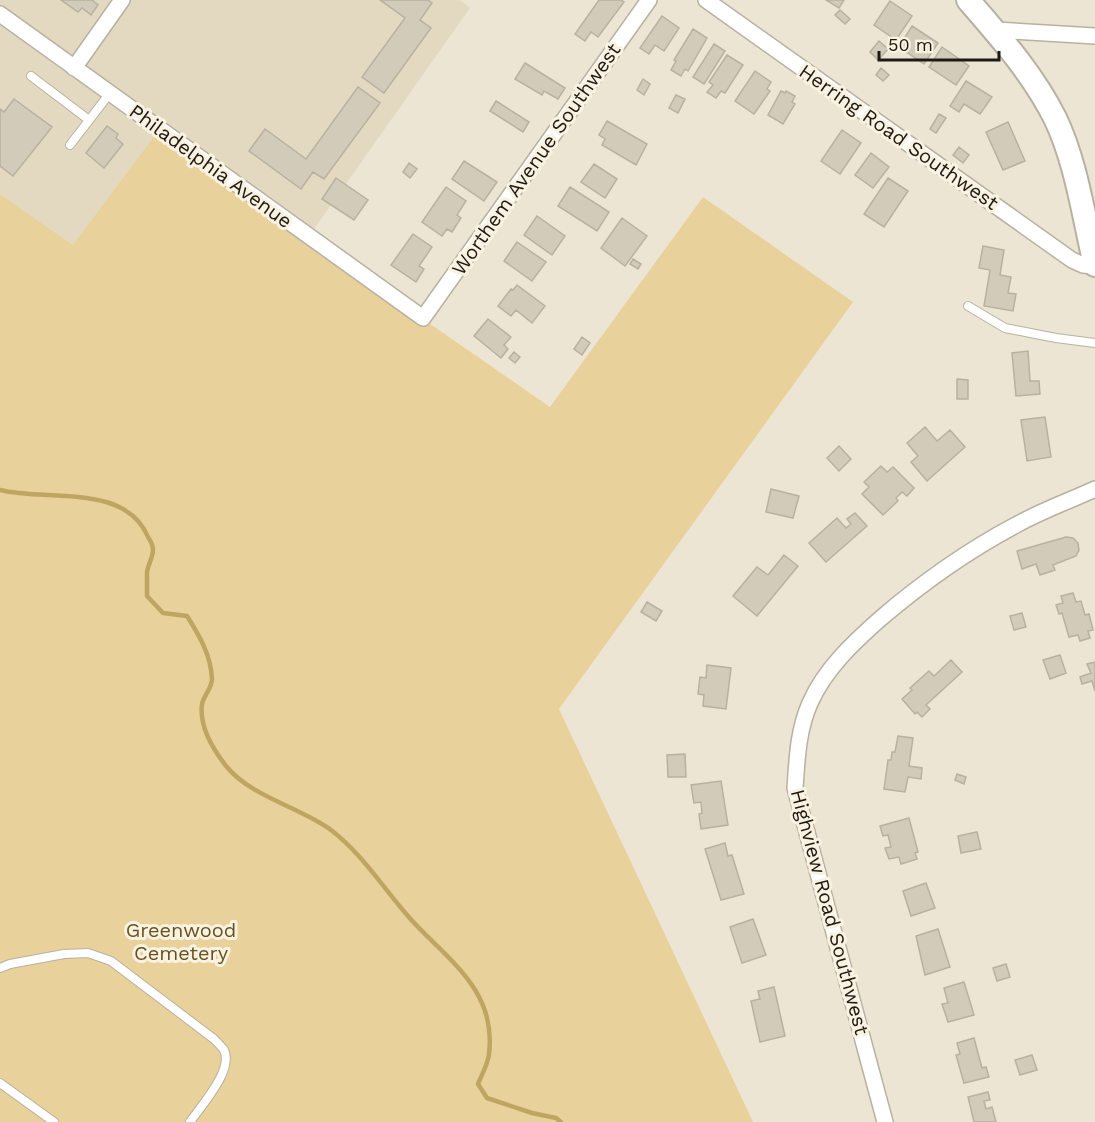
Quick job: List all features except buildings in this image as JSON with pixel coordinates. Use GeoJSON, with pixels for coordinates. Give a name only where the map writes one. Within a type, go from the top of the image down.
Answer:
{"type":"FeatureCollection","features":[{"type":"Feature","properties":{"kind":"street"},"geometry":{"type":"LineString","coordinates":[[74,68],[122,0]]}},
{"type":"Feature","properties":{"kind":"street","name":"Worthem Avenue Southwest"},"geometry":{"type":"LineString","coordinates":[[423,318],[649,0]]}},
{"type":"Feature","properties":{"kind":"street","name":"Herring Road Southwest"},"geometry":{"type":"LineString","coordinates":[[706,0],[1072,260],[1083,265],[1095,265]]}},
{"type":"Feature","properties":{"kind":"street"},"geometry":{"type":"LineString","coordinates":[[968,0],[995,30],[1036,83],[1056,120],[1072,166],[1095,265]]}},
{"type":"Feature","properties":{"kind":"street","name":"Philadelphia Avenue"},"geometry":{"type":"LineString","coordinates":[[0,14],[423,318]]}},
{"type":"Feature","properties":{"kind":"street"},"geometry":{"type":"LineString","coordinates":[[995,30],[1095,36]]}},
{"type":"Feature","properties":{"kind":"street","name":"Highview Road Southwest"},"geometry":{"type":"LineString","coordinates":[[885,1122],[795,788],[798,743],[810,703],[830,669],[864,634],[910,594],[961,557],[1016,525],[1095,489]]}},
{"type":"Feature","properties":{"kind":"lane"},"geometry":{"type":"LineString","coordinates":[[32,76],[89,120]]}},
{"type":"Feature","properties":{"kind":"lane"},"geometry":{"type":"LineString","coordinates":[[70,145],[110,93]]}},
{"type":"Feature","properties":{"kind":"lane"},"geometry":{"type":"LineString","coordinates":[[968,306],[1005,328],[1095,343]]}},
{"type":"Feature","properties":{"kind":"lane"},"geometry":{"type":"LineString","coordinates":[[0,968],[64,954],[88,953],[111,961],[214,1039],[224,1051],[226,1064],[218,1082],[190,1122]]}},
{"type":"Feature","properties":{"kind":"lane"},"geometry":{"type":"LineString","coordinates":[[0,1083],[54,1122]]}},
{"type":"Feature","properties":{"kind":"shaded area"},"geometry":{"type":"Polygon","coordinates":[[[0,0],[460,0],[470,8],[307,239],[73,245],[0,194],[0,0]]]}},
{"type":"Feature","properties":{"kind":"green space","name":"Greenwood Cemetery"},"geometry":{"type":"Polygon","coordinates":[[[156,134],[550,407],[703,197],[853,302],[559,709],[753,1122],[0,1122],[0,194],[73,245],[156,134]]]}},
{"type":"Feature","properties":{"kind":"waterway"},"geometry":{"type":"LineString","coordinates":[[0,490],[103,501],[122,508],[137,520],[153,548],[147,572],[147,596],[163,613],[187,616],[207,654],[212,679],[202,704],[203,721],[208,737],[221,759],[236,777],[249,786],[319,822],[342,839],[362,859],[421,931],[465,976],[485,1010],[489,1031],[489,1054],[478,1084],[487,1098],[532,1113],[556,1118],[561,1122]]}}]}
